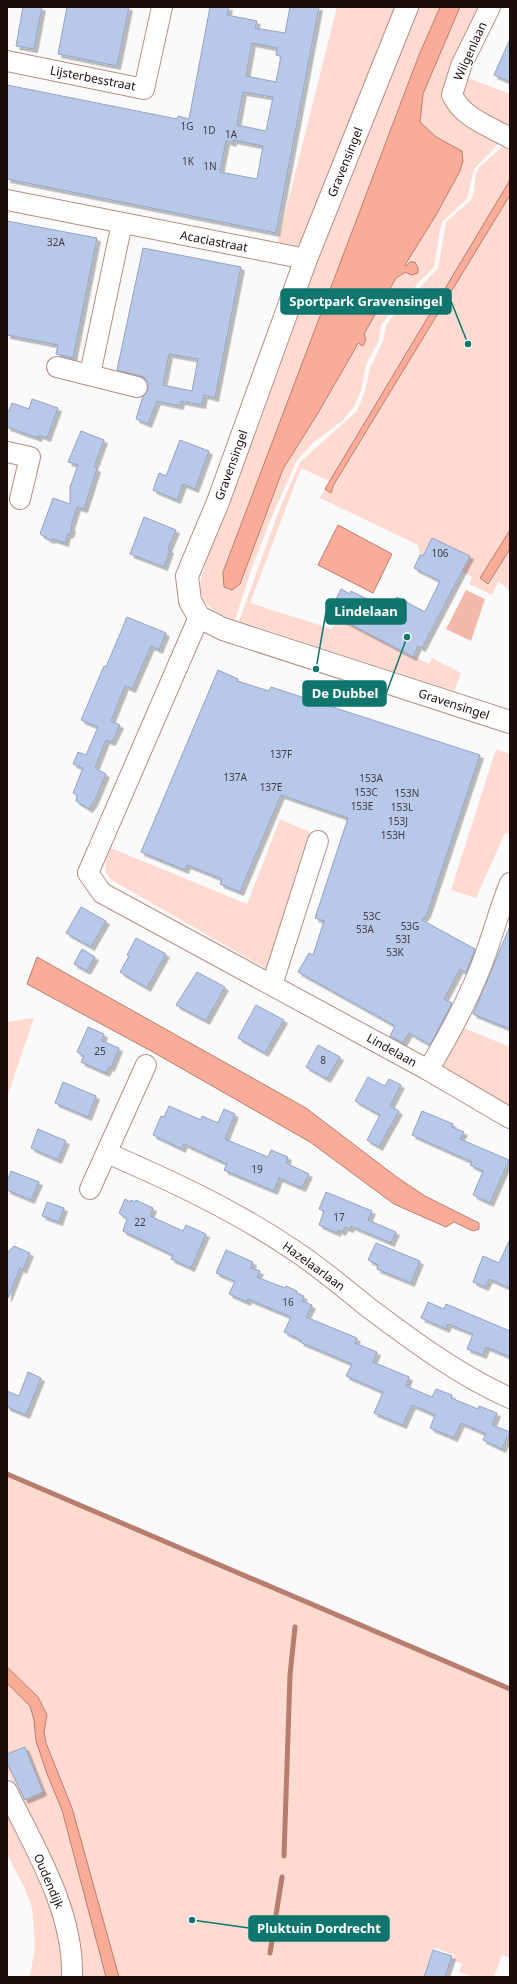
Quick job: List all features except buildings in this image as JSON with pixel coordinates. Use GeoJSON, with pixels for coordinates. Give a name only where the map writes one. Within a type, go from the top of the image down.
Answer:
{"type":"FeatureCollection","features":[{"type":"Feature","properties":{"kind":"street","name":"Lijsterbesstraat"},"geometry":{"type":"LineString","coordinates":[[7,61],[144,89],[162,7]]}},
{"type":"Feature","properties":{"kind":"street","name":"Gravensingel"},"geometry":{"type":"LineString","coordinates":[[407,7],[306,259],[218,502],[187,576],[190,601],[199,617],[223,630],[510,722]]}},
{"type":"Feature","properties":{"kind":"street","name":"Wilgenlaan"},"geometry":{"type":"LineString","coordinates":[[490,7],[462,66],[452,95],[457,104],[469,116],[510,138]]}},
{"type":"Feature","properties":{"kind":"street","name":"Acaciastraat"},"geometry":{"type":"LineString","coordinates":[[7,200],[306,259]]}},
{"type":"Feature","properties":{"kind":"street"},"geometry":{"type":"LineString","coordinates":[[90,374],[122,223]]}},
{"type":"Feature","properties":{"kind":"street"},"geometry":{"type":"LineString","coordinates":[[57,367],[90,374],[137,387]]}},
{"type":"Feature","properties":{"kind":"street"},"geometry":{"type":"LineString","coordinates":[[7,452],[30,457],[20,499]]}},
{"type":"Feature","properties":{"kind":"street","name":"Lindelaan"},"geometry":{"type":"LineString","coordinates":[[199,617],[88,873],[102,893],[428,1070],[510,1118]]}},
{"type":"Feature","properties":{"kind":"street"},"geometry":{"type":"LineString","coordinates":[[272,985],[318,841]]}},
{"type":"Feature","properties":{"kind":"street"},"geometry":{"type":"LineString","coordinates":[[428,1070],[457,1021],[487,950],[500,908],[510,883]]}},
{"type":"Feature","properties":{"kind":"street"},"geometry":{"type":"LineString","coordinates":[[90,1189],[146,1065]]}},
{"type":"Feature","properties":{"kind":"street","name":"Hazelaarlaan"},"geometry":{"type":"LineString","coordinates":[[107,1153],[189,1190],[257,1227],[323,1271],[369,1308],[418,1343],[454,1367],[510,1398]]}},
{"type":"Feature","properties":{"kind":"street","name":"Oudendijk"},"geometry":{"type":"LineString","coordinates":[[7,1792],[33,1844],[63,1912],[69,1938],[72,1977]]}},
{"type":"Feature","properties":{"kind":"shaded area"},"geometry":{"type":"Polygon","coordinates":[[[337,7],[399,7],[308,242],[297,247],[277,245],[337,7]]]}},
{"type":"Feature","properties":{"kind":"shaded area"},"geometry":{"type":"Polygon","coordinates":[[[415,7],[440,7],[419,55],[223,572],[240,584],[283,469],[318,413],[355,349],[365,337],[364,334],[396,278],[406,272],[411,275],[418,273],[418,268],[415,264],[405,265],[436,215],[460,171],[463,161],[462,151],[438,139],[427,131],[420,121],[420,111],[422,97],[427,81],[460,7],[483,7],[445,103],[451,111],[501,141],[474,169],[467,199],[443,221],[440,230],[434,267],[418,283],[405,302],[388,316],[381,325],[379,340],[366,365],[361,391],[353,408],[342,421],[313,443],[297,460],[272,516],[251,570],[235,620],[217,612],[210,607],[201,595],[201,577],[205,566],[200,565],[365,131],[415,7]]]}},
{"type":"Feature","properties":{"kind":"shaded area"},"geometry":{"type":"Polygon","coordinates":[[[440,7],[460,7],[423,94],[420,122],[436,137],[462,151],[463,161],[460,171],[436,215],[405,265],[406,266],[410,262],[415,262],[418,268],[418,273],[411,275],[406,272],[396,278],[364,334],[366,339],[363,346],[358,343],[318,413],[283,469],[240,584],[232,590],[224,587],[223,572],[419,55],[440,7]]]}},
{"type":"Feature","properties":{"kind":"shaded area"},"geometry":{"type":"Polygon","coordinates":[[[469,78],[510,94],[510,127],[484,113],[470,103],[464,93],[469,78]]]}},
{"type":"Feature","properties":{"kind":"shaded area"},"geometry":{"type":"Polygon","coordinates":[[[506,144],[510,146],[510,180],[357,437],[332,488],[510,195],[510,593],[506,587],[498,582],[492,595],[469,584],[472,577],[462,572],[460,575],[420,555],[418,545],[320,498],[329,481],[301,468],[250,603],[332,629],[337,618],[429,664],[432,658],[461,673],[454,691],[239,621],[278,513],[300,462],[357,411],[365,391],[370,368],[383,341],[386,326],[392,317],[410,302],[419,288],[438,268],[446,222],[471,200],[474,191],[476,173],[480,166],[506,144]]]}},
{"type":"Feature","properties":{"kind":"shaded area"},"geometry":{"type":"Polygon","coordinates":[[[510,180],[510,195],[333,486],[331,493],[325,489],[510,180]]]}},
{"type":"Feature","properties":{"kind":"shaded area"},"geometry":{"type":"Polygon","coordinates":[[[338,525],[392,554],[373,593],[318,565],[338,525]]]}},
{"type":"Feature","properties":{"kind":"shaded area"},"geometry":{"type":"Polygon","coordinates":[[[510,530],[510,549],[488,584],[480,578],[510,530]]]}},
{"type":"Feature","properties":{"kind":"shaded area"},"geometry":{"type":"Polygon","coordinates":[[[466,590],[485,599],[471,641],[446,629],[466,590]]]}},
{"type":"Feature","properties":{"kind":"shaded area"},"geometry":{"type":"Polygon","coordinates":[[[496,749],[510,754],[510,834],[505,833],[476,898],[451,890],[496,749]]]}},
{"type":"Feature","properties":{"kind":"shaded area"},"geometry":{"type":"Polygon","coordinates":[[[280,819],[310,832],[270,971],[113,881],[107,874],[105,866],[111,848],[247,904],[280,819]]]}},
{"type":"Feature","properties":{"kind":"shaded area"},"geometry":{"type":"Polygon","coordinates":[[[37,957],[306,1108],[398,1178],[425,1196],[479,1223],[479,1229],[473,1231],[454,1222],[446,1227],[394,1204],[310,1142],[153,1052],[27,984],[37,957]]]}},
{"type":"Feature","properties":{"kind":"shaded area"},"geometry":{"type":"Polygon","coordinates":[[[34,1018],[7,1097],[7,1022],[34,1018]]]}},
{"type":"Feature","properties":{"kind":"shaded area"},"geometry":{"type":"Polygon","coordinates":[[[459,1026],[510,1047],[510,1109],[439,1069],[459,1026]]]}},
{"type":"Feature","properties":{"kind":"shaded area"},"geometry":{"type":"Polygon","coordinates":[[[7,1476],[510,1689],[510,1958],[502,1955],[494,1977],[473,1977],[459,1972],[462,1964],[453,1960],[455,1955],[434,1948],[423,1977],[119,1977],[72,1808],[46,1743],[44,1732],[47,1715],[38,1697],[7,1667],[7,1476]]]}},
{"type":"Feature","properties":{"kind":"shaded area"},"geometry":{"type":"Polygon","coordinates":[[[7,1667],[38,1697],[47,1715],[44,1732],[46,1743],[72,1808],[119,1977],[106,1977],[62,1810],[47,1774],[36,1741],[34,1720],[30,1706],[7,1683],[7,1667]]]}},
{"type":"Feature","properties":{"kind":"shaded area"},"geometry":{"type":"Polygon","coordinates":[[[7,1683],[30,1706],[34,1720],[36,1741],[47,1774],[62,1810],[106,1977],[79,1977],[25,1813],[7,1770],[7,1683]]]}},
{"type":"Feature","properties":{"kind":"shaded area"},"geometry":{"type":"Polygon","coordinates":[[[7,1807],[55,1910],[66,1977],[30,1977],[35,1946],[32,1908],[24,1887],[7,1854],[7,1807]]]}},
{"type":"Feature","properties":{"kind":"waterway"},"geometry":{"type":"LineString","coordinates":[[7,1474],[510,1689]]}},
{"type":"Feature","properties":{"kind":"waterway"},"geometry":{"type":"LineString","coordinates":[[284,1856],[290,1675],[295,1627]]}},
{"type":"Feature","properties":{"kind":"waterway"},"geometry":{"type":"LineString","coordinates":[[270,1953],[282,1877]]}},
{"type":"Feature","properties":{"kind":"place","name":"Sportpark Gravensingel"},"geometry":{"type":"Point","coordinates":[468,344]}},
{"type":"Feature","properties":{"kind":"place","name":"De Dubbel"},"geometry":{"type":"Point","coordinates":[407,637]}},
{"type":"Feature","properties":{"kind":"place","name":"Lindelaan"},"geometry":{"type":"Point","coordinates":[316,669]}},
{"type":"Feature","properties":{"kind":"place","name":"Pluktuin Dordrecht"},"geometry":{"type":"Point","coordinates":[192,1920]}}]}
